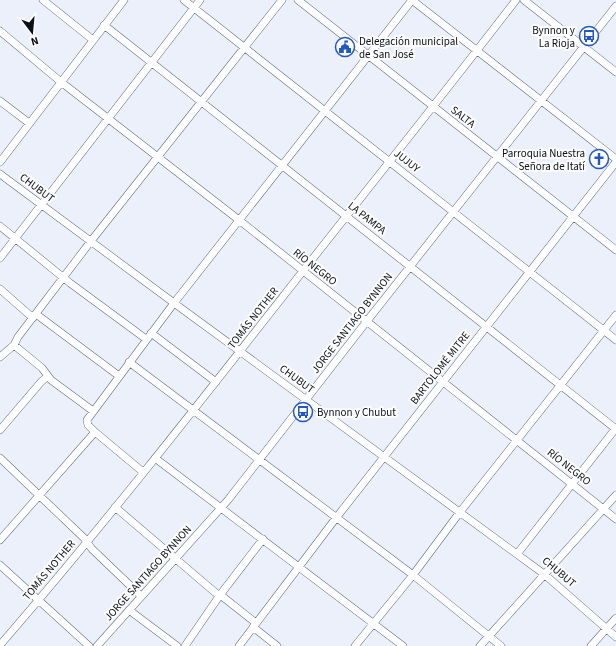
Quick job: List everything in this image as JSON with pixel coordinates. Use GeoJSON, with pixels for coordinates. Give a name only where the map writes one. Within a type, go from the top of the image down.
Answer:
{"type":"FeatureCollection","features":[{"type":"Feature","properties":{"kind":"street"},"geometry":{"type":"LineString","coordinates":[[43,0],[93,40]]}},
{"type":"Feature","properties":{"kind":"street"},"geometry":{"type":"LineString","coordinates":[[0,162],[124,0]]}},
{"type":"Feature","properties":{"kind":"street","name":"JUJUY"},"geometry":{"type":"LineString","coordinates":[[184,0],[616,340]]}},
{"type":"Feature","properties":{"kind":"street"},"geometry":{"type":"LineString","coordinates":[[0,258],[150,62],[200,0]]}},
{"type":"Feature","properties":{"kind":"street"},"geometry":{"type":"LineString","coordinates":[[0,355],[14,345],[34,316],[91,242],[282,0]]}},
{"type":"Feature","properties":{"kind":"street","name":"SALTA"},"geometry":{"type":"LineString","coordinates":[[298,0],[616,250]]}},
{"type":"Feature","properties":{"kind":"street"},"geometry":{"type":"LineString","coordinates":[[143,472],[95,432],[87,423],[87,420],[146,339],[412,0],[616,160]]}},
{"type":"Feature","properties":{"kind":"street","name":"TOMÁS NOTHER"},"geometry":{"type":"LineString","coordinates":[[0,645],[87,542],[241,352],[516,0]]}},
{"type":"Feature","properties":{"kind":"street"},"geometry":{"type":"LineString","coordinates":[[524,0],[616,72]]}},
{"type":"Feature","properties":{"kind":"street","name":"JORGE SANTIAGO BYNNON"},"geometry":{"type":"LineString","coordinates":[[97,646],[221,508],[260,460],[306,399],[616,6]]}},
{"type":"Feature","properties":{"kind":"street","name":"LA PAMPA"},"geometry":{"type":"LineString","coordinates":[[104,25],[616,428]]}},
{"type":"Feature","properties":{"kind":"street","name":"RÍO NEGRO"},"geometry":{"type":"LineString","coordinates":[[0,31],[61,82],[239,220],[616,519]]}},
{"type":"Feature","properties":{"kind":"street"},"geometry":{"type":"LineString","coordinates":[[0,101],[29,123]]}},
{"type":"Feature","properties":{"kind":"street","name":"BARTOLOMÉ MITRE"},"geometry":{"type":"LineString","coordinates":[[239,646],[384,456],[616,160]]}},
{"type":"Feature","properties":{"kind":"street","name":"CHUBUT"},"geometry":{"type":"LineString","coordinates":[[0,174],[544,574],[616,637]]}},
{"type":"Feature","properties":{"kind":"street"},"geometry":{"type":"LineString","coordinates":[[0,226],[64,278],[146,339]]}},
{"type":"Feature","properties":{"kind":"street"},"geometry":{"type":"LineString","coordinates":[[0,289],[34,316],[119,376]]}},
{"type":"Feature","properties":{"kind":"street"},"geometry":{"type":"LineString","coordinates":[[355,646],[413,575],[460,512],[616,315]]}},
{"type":"Feature","properties":{"kind":"street"},"geometry":{"type":"LineString","coordinates":[[151,333],[216,382]]}},
{"type":"Feature","properties":{"kind":"street"},"geometry":{"type":"LineString","coordinates":[[14,345],[42,368],[48,376],[93,411]]}},
{"type":"Feature","properties":{"kind":"street"},"geometry":{"type":"LineString","coordinates":[[129,362],[413,575],[501,646]]}},
{"type":"Feature","properties":{"kind":"street"},"geometry":{"type":"LineString","coordinates":[[0,430],[41,382],[48,376]]}},
{"type":"Feature","properties":{"kind":"street"},"geometry":{"type":"LineString","coordinates":[[517,554],[616,428]]}},
{"type":"Feature","properties":{"kind":"street"},"geometry":{"type":"LineString","coordinates":[[0,540],[95,432]]}},
{"type":"Feature","properties":{"kind":"street"},"geometry":{"type":"LineString","coordinates":[[0,458],[141,596]]}},
{"type":"Feature","properties":{"kind":"street"},"geometry":{"type":"LineString","coordinates":[[155,458],[403,646]]}},
{"type":"Feature","properties":{"kind":"street"},"geometry":{"type":"LineString","coordinates":[[480,646],[616,495]]}},
{"type":"Feature","properties":{"kind":"street"},"geometry":{"type":"LineString","coordinates":[[115,507],[255,625],[277,646]]}},
{"type":"Feature","properties":{"kind":"street"},"geometry":{"type":"LineString","coordinates":[[185,646],[220,595],[263,539]]}},
{"type":"Feature","properties":{"kind":"street"},"geometry":{"type":"LineString","coordinates":[[0,565],[89,646]]}},
{"type":"Feature","properties":{"kind":"street"},"geometry":{"type":"LineString","coordinates":[[130,610],[177,646]]}},
{"type":"Feature","properties":{"kind":"street"},"geometry":{"type":"LineString","coordinates":[[591,646],[616,618]]}},
{"type":"Feature","properties":{"kind":"place","name":"Bynnon y La Rioja"},"geometry":{"type":"Point","coordinates":[589,36]}},
{"type":"Feature","properties":{"kind":"place","name":"Delegación municipal de San José"},"geometry":{"type":"Point","coordinates":[345,47]}},
{"type":"Feature","properties":{"kind":"place","name":"Parroquia Nuestra Señora de Itatí"},"geometry":{"type":"Point","coordinates":[599,159]}},
{"type":"Feature","properties":{"kind":"place","name":"Bynnon y Chubut"},"geometry":{"type":"Point","coordinates":[303,412]}}]}
